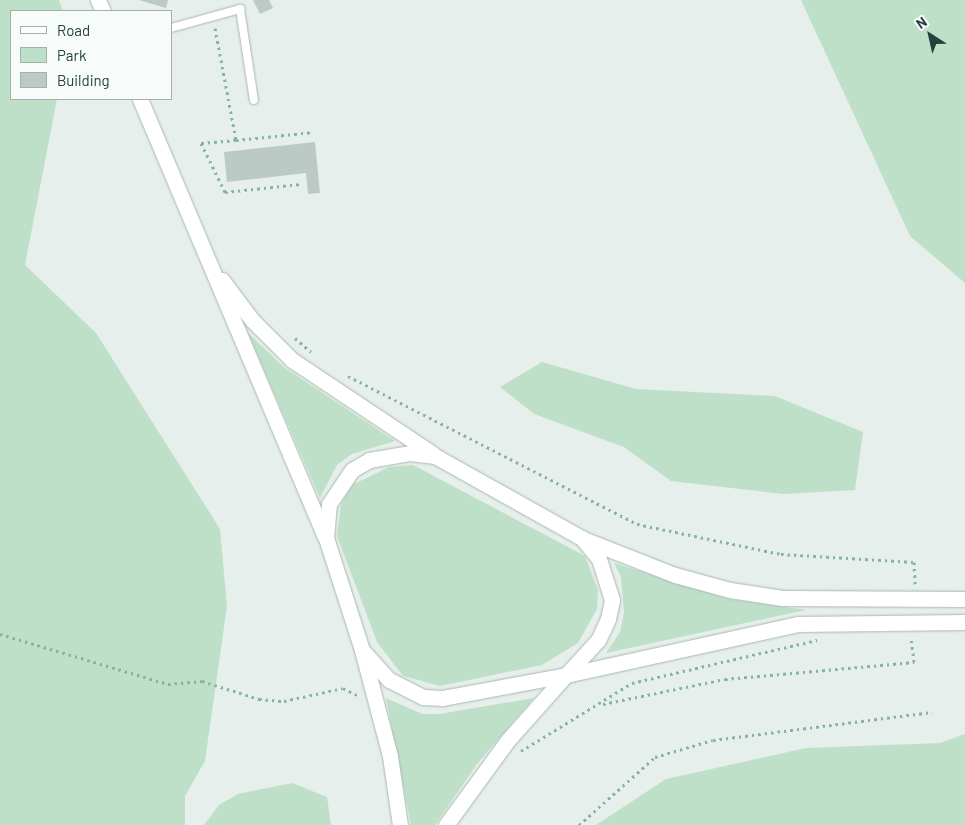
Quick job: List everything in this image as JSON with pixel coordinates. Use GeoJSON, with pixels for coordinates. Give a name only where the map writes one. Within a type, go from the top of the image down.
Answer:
{"type":"FeatureCollection","features":[{"type":"Feature","properties":{"kind":"street"},"geometry":{"type":"LineString","coordinates":[[140,100],[326,538],[378,704],[400,825]]}},
{"type":"Feature","properties":{"kind":"street"},"geometry":{"type":"LineString","coordinates":[[212,267],[252,320],[292,360],[435,456],[582,538],[675,575],[738,591],[782,598],[965,599]]}},
{"type":"Feature","properties":{"kind":"street"},"geometry":{"type":"LineString","coordinates":[[326,538],[329,504],[352,470],[390,454],[435,456]]}},
{"type":"Feature","properties":{"kind":"street"},"geometry":{"type":"LineString","coordinates":[[446,825],[508,740],[598,640],[612,600],[599,559],[582,538]]}},
{"type":"Feature","properties":{"kind":"street"},"geometry":{"type":"LineString","coordinates":[[362,650],[389,680],[423,697],[443,698],[566,675],[798,624],[965,622]]}},
{"type":"Feature","properties":{"kind":"lane"},"geometry":{"type":"LineString","coordinates":[[172,28],[240,9],[254,100]]}},
{"type":"Feature","properties":{"kind":"path"},"geometry":{"type":"LineString","coordinates":[[213,15],[236,140]]}},
{"type":"Feature","properties":{"kind":"path"},"geometry":{"type":"LineString","coordinates":[[300,184],[225,192],[201,143],[313,132]]}},
{"type":"Feature","properties":{"kind":"path"},"geometry":{"type":"LineString","coordinates":[[289,332],[316,355]]}},
{"type":"Feature","properties":{"kind":"path"},"geometry":{"type":"LineString","coordinates":[[338,371],[637,524],[780,554],[914,562],[914,584]]}},
{"type":"Feature","properties":{"kind":"path"},"geometry":{"type":"LineString","coordinates":[[0,634],[168,684],[202,681],[259,699],[284,701],[343,688],[378,704]]}},
{"type":"Feature","properties":{"kind":"path"},"geometry":{"type":"LineString","coordinates":[[600,705],[725,679],[914,662],[910,634]]}},
{"type":"Feature","properties":{"kind":"path"},"geometry":{"type":"LineString","coordinates":[[900,635],[920,634]]}},
{"type":"Feature","properties":{"kind":"path"},"geometry":{"type":"LineString","coordinates":[[516,757],[566,720],[600,705],[632,683],[798,648],[821,639]]}},
{"type":"Feature","properties":{"kind":"path"},"geometry":{"type":"LineString","coordinates":[[579,825],[655,757],[713,740],[932,712]]}},
{"type":"Feature","properties":{"kind":"green space"},"geometry":{"type":"Polygon","coordinates":[[[0,0],[59,0],[63,10],[10,10],[10,100],[57,100],[25,265],[96,333],[220,529],[227,606],[205,761],[185,796],[185,825],[0,825],[0,0]]]}},
{"type":"Feature","properties":{"kind":"green space"},"geometry":{"type":"Polygon","coordinates":[[[801,0],[965,0],[965,283],[910,236],[801,0]]]}},
{"type":"Feature","properties":{"kind":"green space"},"geometry":{"type":"Polygon","coordinates":[[[248,333],[285,368],[395,441],[352,454],[337,465],[320,498],[248,333]]]}},
{"type":"Feature","properties":{"kind":"green space"},"geometry":{"type":"Polygon","coordinates":[[[542,362],[636,389],[775,396],[863,432],[855,490],[783,494],[671,481],[624,447],[534,414],[500,387],[542,362]]]}},
{"type":"Feature","properties":{"kind":"green space"},"geometry":{"type":"Polygon","coordinates":[[[413,465],[585,556],[598,590],[597,609],[578,643],[542,665],[440,686],[403,676],[377,642],[337,536],[341,504],[352,485],[389,467],[413,465]]]}},
{"type":"Feature","properties":{"kind":"green space"},"geometry":{"type":"Polygon","coordinates":[[[614,563],[728,599],[806,610],[606,653],[620,632],[624,612],[621,577],[614,563]]]}},
{"type":"Feature","properties":{"kind":"green space"},"geometry":{"type":"Polygon","coordinates":[[[386,698],[422,714],[439,714],[534,698],[477,764],[435,825],[411,825],[386,698]]]}},
{"type":"Feature","properties":{"kind":"green space"},"geometry":{"type":"Polygon","coordinates":[[[965,734],[965,825],[596,825],[666,779],[806,748],[940,743],[965,734]]]}},
{"type":"Feature","properties":{"kind":"green space"},"geometry":{"type":"Polygon","coordinates":[[[292,783],[327,797],[331,825],[204,825],[219,805],[238,794],[292,783]]]}},
{"type":"Feature","properties":{"kind":"building"},"geometry":{"type":"Polygon","coordinates":[[[139,0],[168,0],[166,8],[139,0]]]}},
{"type":"Feature","properties":{"kind":"building"},"geometry":{"type":"Polygon","coordinates":[[[253,0],[269,0],[273,8],[260,14],[253,0]]]}},
{"type":"Feature","properties":{"kind":"building"},"geometry":{"type":"Polygon","coordinates":[[[315,142],[320,193],[308,194],[306,173],[227,182],[224,152],[315,142]]]}}]}
